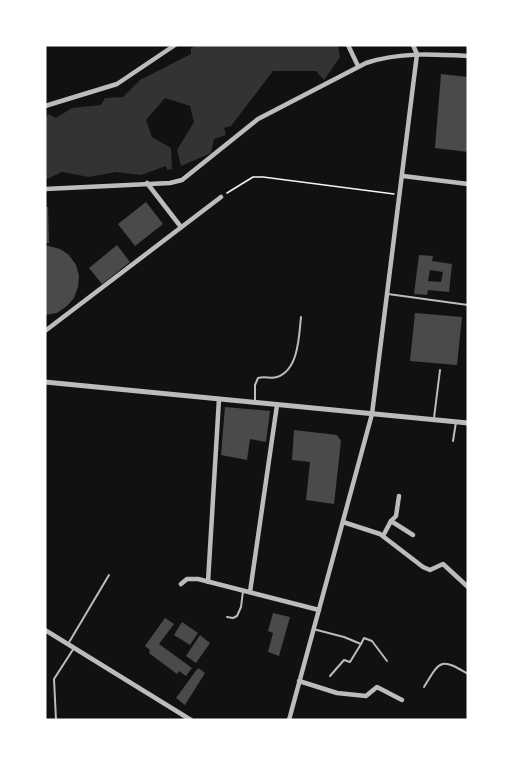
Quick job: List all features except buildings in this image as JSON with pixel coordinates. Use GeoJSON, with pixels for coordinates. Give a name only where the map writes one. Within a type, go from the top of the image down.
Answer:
{"type":"FeatureCollection","features":[{"type":"Feature","properties":{"kind":"street"},"geometry":{"type":"LineString","coordinates":[[45,106],[117,84],[175,45]]}},
{"type":"Feature","properties":{"kind":"street"},"geometry":{"type":"LineString","coordinates":[[348,45],[358,66]]}},
{"type":"Feature","properties":{"kind":"street"},"geometry":{"type":"LineString","coordinates":[[289,720],[372,414],[417,54],[413,45]]}},
{"type":"Feature","properties":{"kind":"street"},"geometry":{"type":"LineString","coordinates":[[45,189],[170,183],[182,180],[258,119],[282,105],[318,90],[358,66],[380,58],[417,54],[468,56]]}},
{"type":"Feature","properties":{"kind":"street"},"geometry":{"type":"LineString","coordinates":[[403,176],[468,184]]}},
{"type":"Feature","properties":{"kind":"street"},"geometry":{"type":"LineString","coordinates":[[147,183],[182,227]]}},
{"type":"Feature","properties":{"kind":"street"},"geometry":{"type":"LineString","coordinates":[[45,331],[221,197]]}},
{"type":"Feature","properties":{"kind":"street"},"geometry":{"type":"LineString","coordinates":[[45,382],[468,423]]}},
{"type":"Feature","properties":{"kind":"street"},"geometry":{"type":"LineString","coordinates":[[208,582],[219,399]]}},
{"type":"Feature","properties":{"kind":"street"},"geometry":{"type":"LineString","coordinates":[[250,592],[276,405]]}},
{"type":"Feature","properties":{"kind":"street"},"geometry":{"type":"LineString","coordinates":[[383,536],[396,516],[399,496]]}},
{"type":"Feature","properties":{"kind":"street"},"geometry":{"type":"LineString","coordinates":[[391,521],[413,535]]}},
{"type":"Feature","properties":{"kind":"street"},"geometry":{"type":"LineString","coordinates":[[343,522],[383,536],[430,570],[443,564],[468,587]]}},
{"type":"Feature","properties":{"kind":"street"},"geometry":{"type":"LineString","coordinates":[[182,584],[193,579],[319,610]]}},
{"type":"Feature","properties":{"kind":"street"},"geometry":{"type":"LineString","coordinates":[[45,630],[191,720]]}},
{"type":"Feature","properties":{"kind":"street"},"geometry":{"type":"LineString","coordinates":[[299,681],[337,693],[366,696],[377,687],[402,700]]}},
{"type":"Feature","properties":{"kind":"lane"},"geometry":{"type":"LineString","coordinates":[[388,294],[468,305]]}},
{"type":"Feature","properties":{"kind":"lane"},"geometry":{"type":"LineString","coordinates":[[255,403],[255,385],[258,378],[278,376],[285,372],[293,360],[301,317]]}},
{"type":"Feature","properties":{"kind":"lane"},"geometry":{"type":"LineString","coordinates":[[434,420],[440,370]]}},
{"type":"Feature","properties":{"kind":"lane"},"geometry":{"type":"LineString","coordinates":[[453,441],[456,422]]}},
{"type":"Feature","properties":{"kind":"lane"},"geometry":{"type":"LineString","coordinates":[[68,644],[109,575]]}},
{"type":"Feature","properties":{"kind":"lane"},"geometry":{"type":"LineString","coordinates":[[227,616],[233,618],[240,612],[243,591]]}},
{"type":"Feature","properties":{"kind":"lane"},"geometry":{"type":"LineString","coordinates":[[314,629],[360,644]]}},
{"type":"Feature","properties":{"kind":"lane"},"geometry":{"type":"LineString","coordinates":[[330,676],[344,660],[350,662],[364,638],[372,641],[387,661]]}},
{"type":"Feature","properties":{"kind":"lane"},"geometry":{"type":"LineString","coordinates":[[56,720],[54,679],[74,648]]}},
{"type":"Feature","properties":{"kind":"lane"},"geometry":{"type":"LineString","coordinates":[[424,687],[438,665],[444,663],[450,663],[468,674]]}},
{"type":"Feature","properties":{"kind":"path"},"geometry":{"type":"LineString","coordinates":[[221,197],[253,177],[401,195]]}},
{"type":"Feature","properties":{"kind":"shaded area"},"geometry":{"type":"Polygon","coordinates":[[[198,45],[338,45],[340,57],[324,80],[316,71],[273,71],[231,126],[224,128],[226,135],[214,139],[211,153],[181,166],[177,150],[194,122],[190,106],[165,98],[146,120],[152,137],[171,148],[172,169],[167,170],[166,166],[141,175],[116,172],[89,177],[62,172],[45,180],[45,119],[48,114],[56,118],[72,108],[101,105],[105,98],[123,97],[140,80],[191,54],[191,48],[198,45]]]}}]}
